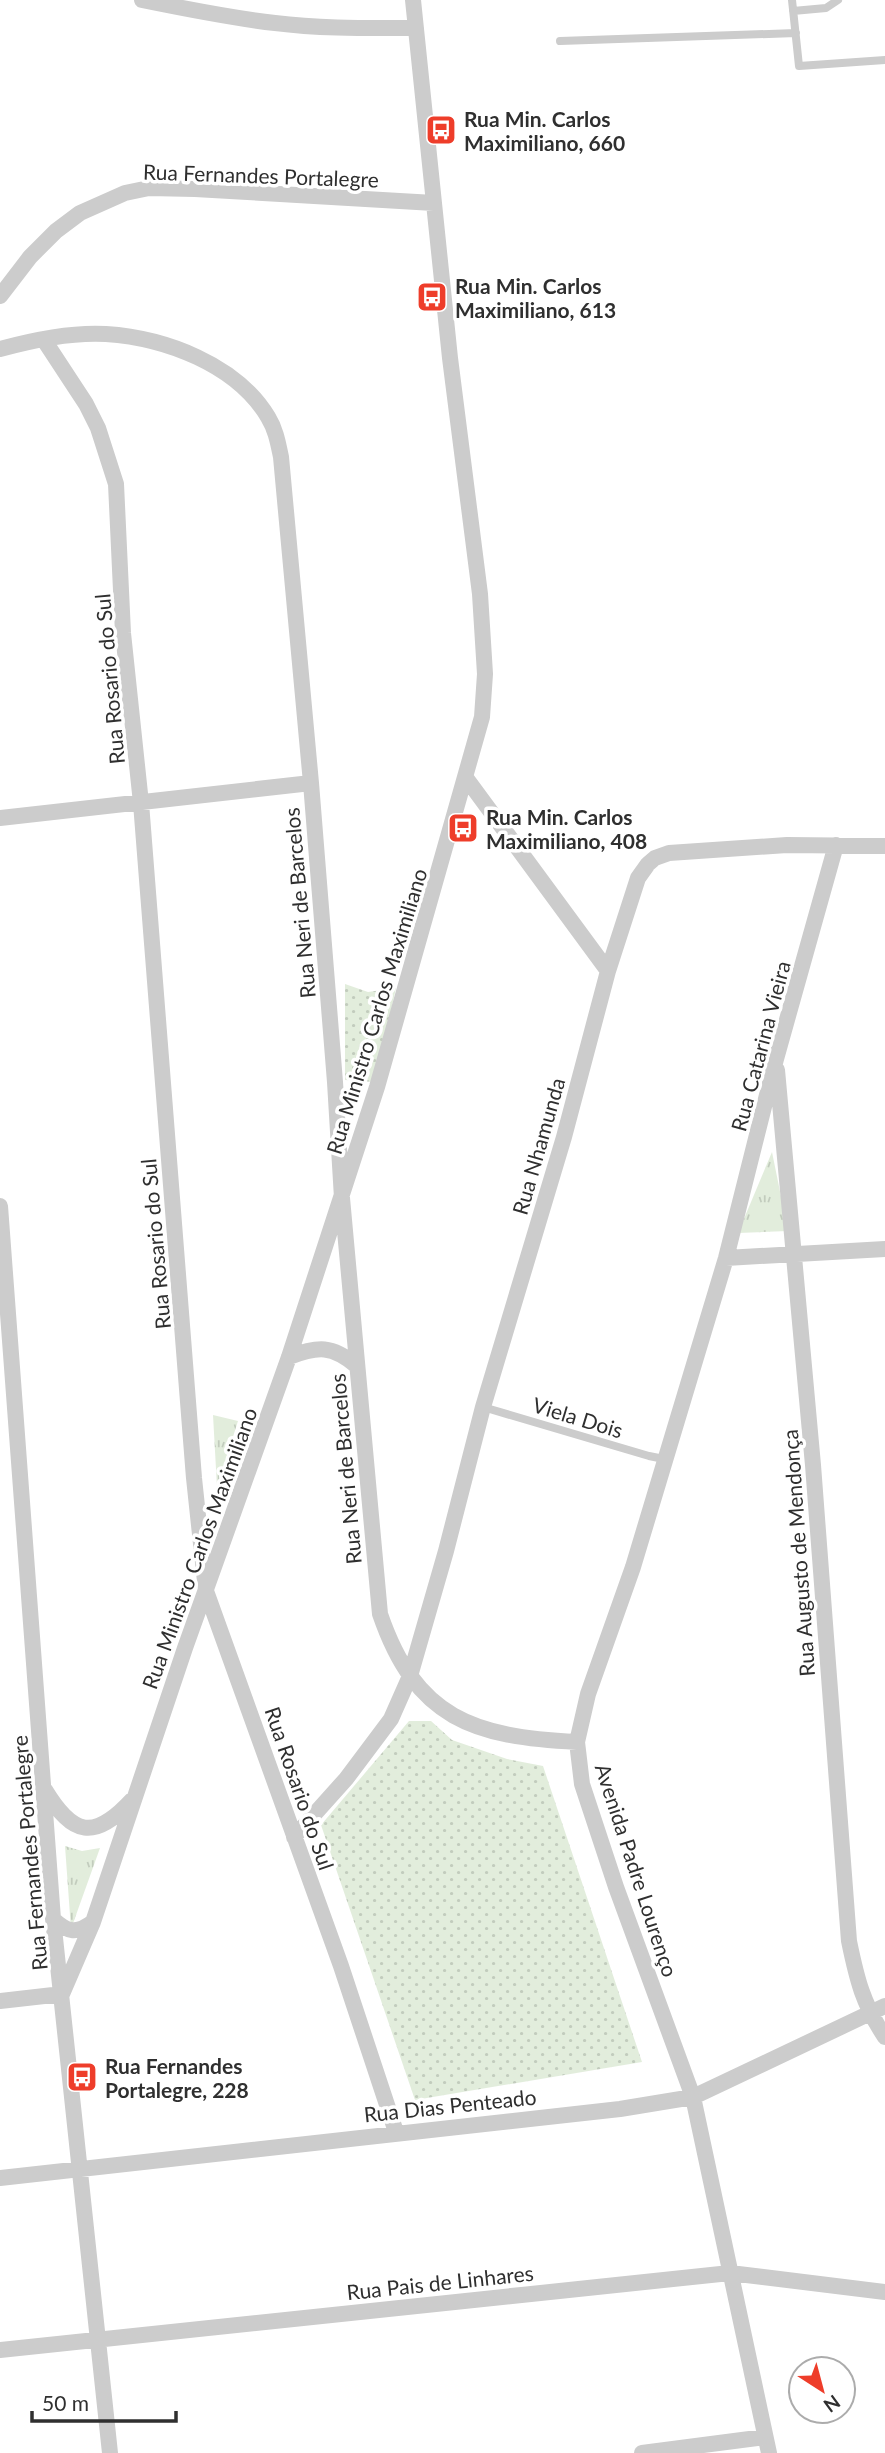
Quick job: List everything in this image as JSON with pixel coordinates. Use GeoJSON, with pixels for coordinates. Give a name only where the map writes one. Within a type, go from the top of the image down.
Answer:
{"type":"FeatureCollection","features":[{"type":"Feature","properties":{"kind":"street"},"geometry":{"type":"LineString","coordinates":[[142,0],[197,12],[278,24],[416,29]]}},
{"type":"Feature","properties":{"kind":"street","name":"Rua Ministro Carlos Maximiliano"},"geometry":{"type":"LineString","coordinates":[[62,1994],[93,1922],[185,1648],[289,1357],[342,1198],[382,1071],[482,717],[485,691],[484,644],[413,0]]}},
{"type":"Feature","properties":{"kind":"street","name":"Rua Fernandes Portalegre"},"geometry":{"type":"LineString","coordinates":[[0,296],[30,257],[56,231],[80,213],[125,193],[149,188],[195,189],[434,203]]}},
{"type":"Feature","properties":{"kind":"street","name":"Rua Neri de Barcelos"},"geometry":{"type":"LineString","coordinates":[[0,349],[79,334],[106,334],[169,346],[189,354],[228,377],[244,390],[268,417],[276,435],[281,457],[311,783],[342,1198],[380,1614],[388,1638],[411,1676]]}},
{"type":"Feature","properties":{"kind":"street","name":"Rua Rosario do Sul"},"geometry":{"type":"LineString","coordinates":[[44,340],[86,404],[98,428],[116,484],[123,633],[141,803],[194,1478],[206,1591],[345,1978],[396,2132]]}},
{"type":"Feature","properties":{"kind":"street"},"geometry":{"type":"LineString","coordinates":[[466,778],[608,971]]}},
{"type":"Feature","properties":{"kind":"street"},"geometry":{"type":"LineString","coordinates":[[0,818],[311,783]]}},
{"type":"Feature","properties":{"kind":"street","name":"Rua Nhamunda"},"geometry":{"type":"LineString","coordinates":[[294,1837],[345,1779],[391,1719],[411,1676],[483,1407],[564,1137],[608,971],[638,878],[655,858],[669,853],[787,845],[885,846]]}},
{"type":"Feature","properties":{"kind":"street","name":"Rua Catarina Vieira"},"geometry":{"type":"LineString","coordinates":[[726,1258],[776,1059],[836,845]]}},
{"type":"Feature","properties":{"kind":"street","name":"Rua Augusto de Mendonça"},"geometry":{"type":"LineString","coordinates":[[776,1059],[848,1929],[855,1973],[869,2014],[885,2037]]}},
{"type":"Feature","properties":{"kind":"street","name":"Rua Fernandes Portalegre"},"geometry":{"type":"LineString","coordinates":[[0,1206],[53,1919],[110,2453]]}},
{"type":"Feature","properties":{"kind":"street"},"geometry":{"type":"LineString","coordinates":[[726,1258],[885,1249]]}},
{"type":"Feature","properties":{"kind":"street","name":"Avenida Padre Lourenço"},"geometry":{"type":"LineString","coordinates":[[726,1258],[633,1567],[588,1694],[577,1742],[583,1784],[616,1887],[693,2097],[767,2445]]}},
{"type":"Feature","properties":{"kind":"street"},"geometry":{"type":"LineString","coordinates":[[289,1357],[320,1347],[345,1356],[357,1366]]}},
{"type":"Feature","properties":{"kind":"street"},"geometry":{"type":"LineString","coordinates":[[411,1676],[421,1689],[454,1717],[482,1730],[537,1740],[577,1742]]}},
{"type":"Feature","properties":{"kind":"street"},"geometry":{"type":"LineString","coordinates":[[44,1789],[62,1816],[75,1825],[91,1828],[116,1816],[136,1796]]}},
{"type":"Feature","properties":{"kind":"street"},"geometry":{"type":"LineString","coordinates":[[53,1919],[69,1932],[75,1932],[93,1922]]}},
{"type":"Feature","properties":{"kind":"street"},"geometry":{"type":"LineString","coordinates":[[0,2001],[62,1994]]}},
{"type":"Feature","properties":{"kind":"street","name":"Rua Dias Penteado"},"geometry":{"type":"LineString","coordinates":[[0,2178],[620,2109],[693,2097],[885,2006]]}},
{"type":"Feature","properties":{"kind":"street","name":"Rua Pais de Linhares"},"geometry":{"type":"LineString","coordinates":[[0,2350],[730,2273],[885,2292]]}},
{"type":"Feature","properties":{"kind":"street"},"geometry":{"type":"LineString","coordinates":[[642,2453],[767,2445]]}},
{"type":"Feature","properties":{"kind":"lane"},"geometry":{"type":"LineString","coordinates":[[792,0],[799,66],[885,60]]}},
{"type":"Feature","properties":{"kind":"lane"},"geometry":{"type":"LineString","coordinates":[[793,11],[826,8],[838,0]]}},
{"type":"Feature","properties":{"kind":"lane"},"geometry":{"type":"LineString","coordinates":[[560,41],[796,33]]}},
{"type":"Feature","properties":{"kind":"lane","name":"Viela Dois"},"geometry":{"type":"LineString","coordinates":[[483,1407],[649,1457],[664,1459]]}},
{"type":"Feature","properties":{"kind":"green space"},"geometry":{"type":"Polygon","coordinates":[[[345,984],[368,992],[396,988],[375,1082],[345,1080],[345,984]]]}},
{"type":"Feature","properties":{"kind":"green space"},"geometry":{"type":"Polygon","coordinates":[[[772,1152],[788,1231],[738,1233],[772,1152]]]}},
{"type":"Feature","properties":{"kind":"green space"},"geometry":{"type":"Polygon","coordinates":[[[213,1415],[238,1421],[217,1487],[213,1415]]]}},
{"type":"Feature","properties":{"kind":"green space"},"geometry":{"type":"Polygon","coordinates":[[[409,1721],[431,1721],[452,1740],[507,1759],[543,1766],[642,2062],[415,2100],[321,1825],[409,1721]]]}},
{"type":"Feature","properties":{"kind":"green space"},"geometry":{"type":"Polygon","coordinates":[[[65,1846],[82,1851],[100,1848],[71,1929],[65,1846]]]}},
{"type":"Feature","properties":{"kind":"place","name":"Rua Min. Carlos Maximiliano, 660"},"geometry":{"type":"Point","coordinates":[441,130]}},
{"type":"Feature","properties":{"kind":"place","name":"Rua Min. Carlos Maximiliano, 613"},"geometry":{"type":"Point","coordinates":[432,297]}},
{"type":"Feature","properties":{"kind":"place","name":"Rua Min. Carlos Maximiliano, 408"},"geometry":{"type":"Point","coordinates":[463,828]}},
{"type":"Feature","properties":{"kind":"place","name":"Rua Fernandes Portalegre, 228"},"geometry":{"type":"Point","coordinates":[82,2077]}}]}
